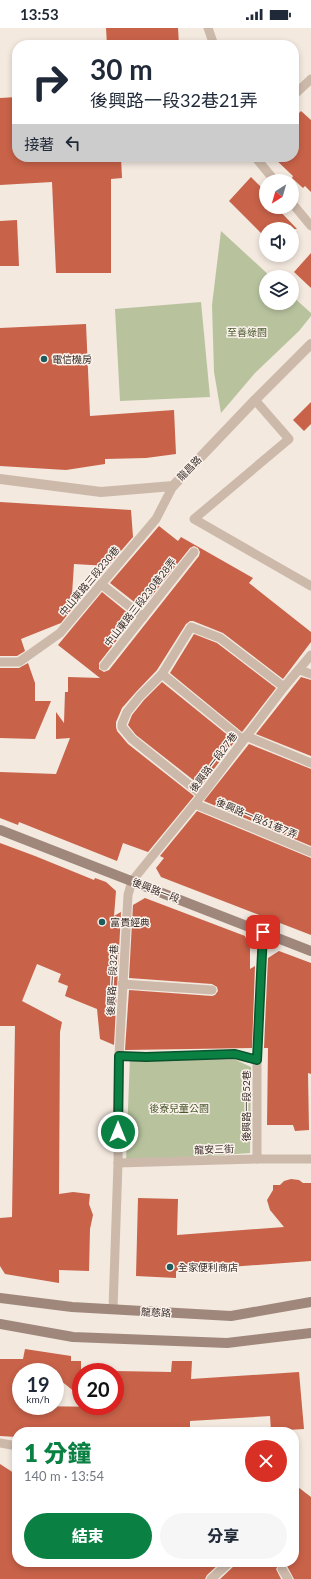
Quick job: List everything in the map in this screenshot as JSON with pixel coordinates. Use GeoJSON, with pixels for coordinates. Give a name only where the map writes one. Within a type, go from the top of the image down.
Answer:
{"type":"FeatureCollection","features":[{"type":"Feature","properties":{"kind":"street","name":"龍昌路"},"geometry":{"type":"LineString","coordinates":[[0,479],[101,492],[173,486],[254,400],[311,344]]}},
{"type":"Feature","properties":{"kind":"street","name":"後興路一段"},"geometry":{"type":"LineString","coordinates":[[0,830],[311,951]]}},
{"type":"Feature","properties":{"kind":"street","name":"龍慈路"},"geometry":{"type":"LineString","coordinates":[[0,1298],[72,1307],[231,1316],[311,1302]]}},
{"type":"Feature","properties":{"kind":"street"},"geometry":{"type":"LineString","coordinates":[[0,1324],[73,1337],[227,1343],[311,1333]]}},
{"type":"Feature","properties":{"kind":"lane"},"geometry":{"type":"LineString","coordinates":[[208,28],[212,40]]}},
{"type":"Feature","properties":{"kind":"lane"},"geometry":{"type":"LineString","coordinates":[[299,90],[311,79]]}},
{"type":"Feature","properties":{"kind":"lane"},"geometry":{"type":"LineString","coordinates":[[260,162],[269,174]]}},
{"type":"Feature","properties":{"kind":"lane"},"geometry":{"type":"LineString","coordinates":[[299,211],[311,226]]}},
{"type":"Feature","properties":{"kind":"lane"},"geometry":{"type":"LineString","coordinates":[[254,400],[288,439],[194,519],[311,586]]}},
{"type":"Feature","properties":{"kind":"lane","name":"中山東路三段230巷"},"geometry":{"type":"LineString","coordinates":[[0,662],[19,662],[60,633],[156,519],[173,486]]}},
{"type":"Feature","properties":{"kind":"lane","name":"中山東路三段230巷28弄"},"geometry":{"type":"LineString","coordinates":[[104,666],[194,552]]}},
{"type":"Feature","properties":{"kind":"lane"},"geometry":{"type":"LineString","coordinates":[[101,584],[143,616]]}},
{"type":"Feature","properties":{"kind":"lane"},"geometry":{"type":"LineString","coordinates":[[202,795],[132,740],[122,727],[127,712],[140,696],[162,674],[191,627],[220,638],[284,687]]}},
{"type":"Feature","properties":{"kind":"lane","name":"後興路一段27巷"},"geometry":{"type":"LineString","coordinates":[[132,881],[195,804],[284,687],[300,670],[311,655]]}},
{"type":"Feature","properties":{"kind":"lane"},"geometry":{"type":"LineString","coordinates":[[300,670],[311,674]]}},
{"type":"Feature","properties":{"kind":"lane"},"geometry":{"type":"LineString","coordinates":[[162,674],[245,738],[311,763]]}},
{"type":"Feature","properties":{"kind":"lane","name":"後興路一段61巷7弄"},"geometry":{"type":"LineString","coordinates":[[195,804],[311,852]]}},
{"type":"Feature","properties":{"kind":"lane","name":"後興路一段32巷"},"geometry":{"type":"LineString","coordinates":[[113,1309],[122,984],[128,895],[132,881]]}},
{"type":"Feature","properties":{"kind":"lane","name":"後興路一段52巷"},"geometry":{"type":"LineString","coordinates":[[257,1159],[257,1060],[263,932]]}},
{"type":"Feature","properties":{"kind":"lane"},"geometry":{"type":"LineString","coordinates":[[122,984],[212,990]]}},
{"type":"Feature","properties":{"kind":"lane"},"geometry":{"type":"LineString","coordinates":[[119,1056],[146,1057],[235,1054],[257,1060]]}},
{"type":"Feature","properties":{"kind":"lane","name":"龍安三街"},"geometry":{"type":"LineString","coordinates":[[118,1163],[311,1159]]}},
{"type":"Feature","properties":{"kind":"lane"},"geometry":{"type":"LineString","coordinates":[[0,1444],[12,1445]]}},
{"type":"Feature","properties":{"kind":"lane"},"geometry":{"type":"LineString","coordinates":[[211,1579],[224,1567]]}},
{"type":"Feature","properties":{"kind":"lane"},"geometry":{"type":"LineString","coordinates":[[282,1569],[288,1579]]}},
{"type":"Feature","properties":{"kind":"green space","name":"至善綠園"},"geometry":{"type":"Polygon","coordinates":[[[221,231],[263,270],[259,270],[259,310],[299,310],[299,302],[311,313],[311,316],[299,331],[255,373],[221,413],[214,372],[212,305],[221,231]]]}},
{"type":"Feature","properties":{"kind":"green space"},"geometry":{"type":"Polygon","coordinates":[[[201,302],[210,397],[120,401],[115,309],[201,302]]]}},
{"type":"Feature","properties":{"kind":"green space","name":"後寮兒童公園"},"geometry":{"type":"Polygon","coordinates":[[[130,1056],[236,1060],[251,1067],[250,1153],[126,1162],[130,1056]]]}},
{"type":"Feature","properties":{"kind":"building"},"geometry":{"type":"Polygon","coordinates":[[[106,28],[178,28],[179,40],[107,40],[106,28]]]}},
{"type":"Feature","properties":{"kind":"building"},"geometry":{"type":"Polygon","coordinates":[[[12,97],[12,162],[121,162],[122,178],[111,179],[111,273],[56,273],[52,182],[0,185],[0,98],[12,97]]]}},
{"type":"Feature","properties":{"kind":"building"},"geometry":{"type":"Polygon","coordinates":[[[301,111],[311,120],[311,192],[305,186],[303,188],[299,184],[299,174],[291,174],[278,162],[299,162],[299,113],[301,111]]]}},
{"type":"Feature","properties":{"kind":"building"},"geometry":{"type":"Polygon","coordinates":[[[251,177],[259,185],[259,214],[283,214],[290,222],[259,222],[259,231],[229,201],[251,177]]]}},
{"type":"Feature","properties":{"kind":"building"},"geometry":{"type":"Polygon","coordinates":[[[17,220],[19,266],[0,266],[0,221],[17,220]]]}},
{"type":"Feature","properties":{"kind":"building"},"geometry":{"type":"Polygon","coordinates":[[[311,253],[311,288],[299,277],[299,270],[296,270],[311,253]]]}},
{"type":"Feature","properties":{"kind":"building"},"geometry":{"type":"Polygon","coordinates":[[[86,324],[90,416],[174,410],[176,454],[146,458],[105,459],[105,464],[66,470],[0,466],[0,328],[86,324]]]}},
{"type":"Feature","properties":{"kind":"building"},"geometry":{"type":"Polygon","coordinates":[[[311,402],[311,424],[304,431],[293,420],[311,402]]]}},
{"type":"Feature","properties":{"kind":"building"},"geometry":{"type":"Polygon","coordinates":[[[0,502],[131,510],[133,537],[108,566],[74,564],[71,610],[61,623],[21,639],[25,651],[17,656],[0,656],[0,502]]]}},
{"type":"Feature","properties":{"kind":"building"},"geometry":{"type":"Polygon","coordinates":[[[159,526],[178,541],[181,537],[253,578],[249,583],[311,632],[311,642],[283,679],[223,633],[193,621],[186,624],[157,670],[122,708],[116,722],[116,727],[117,731],[128,744],[194,796],[148,852],[123,843],[117,861],[19,822],[18,825],[0,818],[0,772],[56,774],[70,738],[56,739],[56,712],[64,723],[65,692],[68,692],[68,677],[100,678],[58,645],[102,592],[134,618],[99,663],[99,669],[104,672],[109,670],[199,556],[200,552],[198,548],[194,546],[190,548],[142,608],[110,583],[159,526]]]}},
{"type":"Feature","properties":{"kind":"building"},"geometry":{"type":"Polygon","coordinates":[[[194,634],[217,643],[276,688],[242,732],[170,673],[194,634]]]}},
{"type":"Feature","properties":{"kind":"building"},"geometry":{"type":"Polygon","coordinates":[[[28,663],[35,683],[35,701],[51,701],[35,739],[0,738],[0,668],[19,668],[28,663]]]}},
{"type":"Feature","properties":{"kind":"building"},"geometry":{"type":"Polygon","coordinates":[[[301,677],[311,680],[311,756],[256,734],[301,677]]]}},
{"type":"Feature","properties":{"kind":"building"},"geometry":{"type":"Polygon","coordinates":[[[162,682],[235,741],[201,786],[136,735],[128,725],[132,715],[144,700],[162,682]]]}},
{"type":"Feature","properties":{"kind":"building"},"geometry":{"type":"Polygon","coordinates":[[[249,744],[311,769],[311,846],[204,801],[249,744]]]}},
{"type":"Feature","properties":{"kind":"building"},"geometry":{"type":"Polygon","coordinates":[[[197,811],[311,858],[311,935],[161,877],[156,868],[164,858],[160,856],[197,811]]]}},
{"type":"Feature","properties":{"kind":"building"},"geometry":{"type":"Polygon","coordinates":[[[0,843],[94,880],[95,878],[106,882],[116,891],[114,916],[121,912],[114,1045],[100,1039],[97,1009],[65,996],[68,986],[58,982],[61,974],[37,964],[22,1001],[62,1022],[60,1032],[59,1194],[73,1192],[90,1194],[89,1204],[93,1215],[90,1229],[89,1271],[59,1270],[59,1283],[5,1274],[0,1266],[0,1218],[12,1217],[15,1026],[0,1026],[0,843]]]}},
{"type":"Feature","properties":{"kind":"building"},"geometry":{"type":"Polygon","coordinates":[[[145,898],[245,936],[250,948],[250,969],[255,966],[252,1048],[125,1050],[129,990],[212,996],[218,991],[217,987],[212,984],[129,978],[133,905],[145,898]]]}},
{"type":"Feature","properties":{"kind":"building"},"geometry":{"type":"Polygon","coordinates":[[[279,951],[311,963],[311,1074],[308,1073],[309,1130],[295,1131],[293,1125],[267,1125],[268,1048],[264,1048],[268,958],[279,951]]]}},
{"type":"Feature","properties":{"kind":"building"},"geometry":{"type":"Polygon","coordinates":[[[291,1179],[299,1180],[303,1183],[311,1183],[311,1261],[176,1271],[176,1278],[136,1276],[138,1198],[178,1199],[177,1235],[284,1227],[270,1210],[267,1200],[273,1190],[273,1185],[280,1185],[284,1181],[291,1179]]]}},
{"type":"Feature","properties":{"kind":"building"},"geometry":{"type":"Polygon","coordinates":[[[25,1349],[71,1356],[71,1361],[81,1361],[81,1363],[72,1363],[72,1390],[64,1383],[64,1363],[12,1363],[12,1415],[64,1415],[64,1406],[72,1407],[72,1415],[124,1415],[124,1371],[171,1372],[172,1361],[192,1361],[191,1379],[299,1372],[304,1429],[299,1429],[299,1427],[271,1427],[270,1416],[190,1421],[190,1427],[12,1427],[12,1437],[0,1436],[0,1359],[23,1359],[25,1349]]]}},
{"type":"Feature","properties":{"kind":"building"},"geometry":{"type":"Polygon","coordinates":[[[0,1464],[12,1472],[12,1567],[216,1567],[205,1579],[0,1579],[0,1464]]]}},
{"type":"Feature","properties":{"kind":"building"},"geometry":{"type":"Polygon","coordinates":[[[299,1488],[311,1497],[311,1579],[294,1579],[288,1567],[299,1567],[299,1488]]]}},
{"type":"Feature","properties":{"kind":"building"},"geometry":{"type":"Polygon","coordinates":[[[233,1567],[277,1567],[276,1569],[281,1579],[220,1579],[233,1567]]]}},
{"type":"Feature","properties":{"kind":"place","name":"電信機房"},"geometry":{"type":"Point","coordinates":[44,359]}},
{"type":"Feature","properties":{"kind":"place","name":"富貴經典"},"geometry":{"type":"Point","coordinates":[102,922]}},
{"type":"Feature","properties":{"kind":"place","name":"全家便利商店"},"geometry":{"type":"Point","coordinates":[170,1267]}},
{"type":"Feature","properties":{"kind":"route"},"geometry":{"type":"LineString","coordinates":[[118,1132],[119,1056],[146,1057],[235,1054],[257,1060],[263,932]]}}]}
